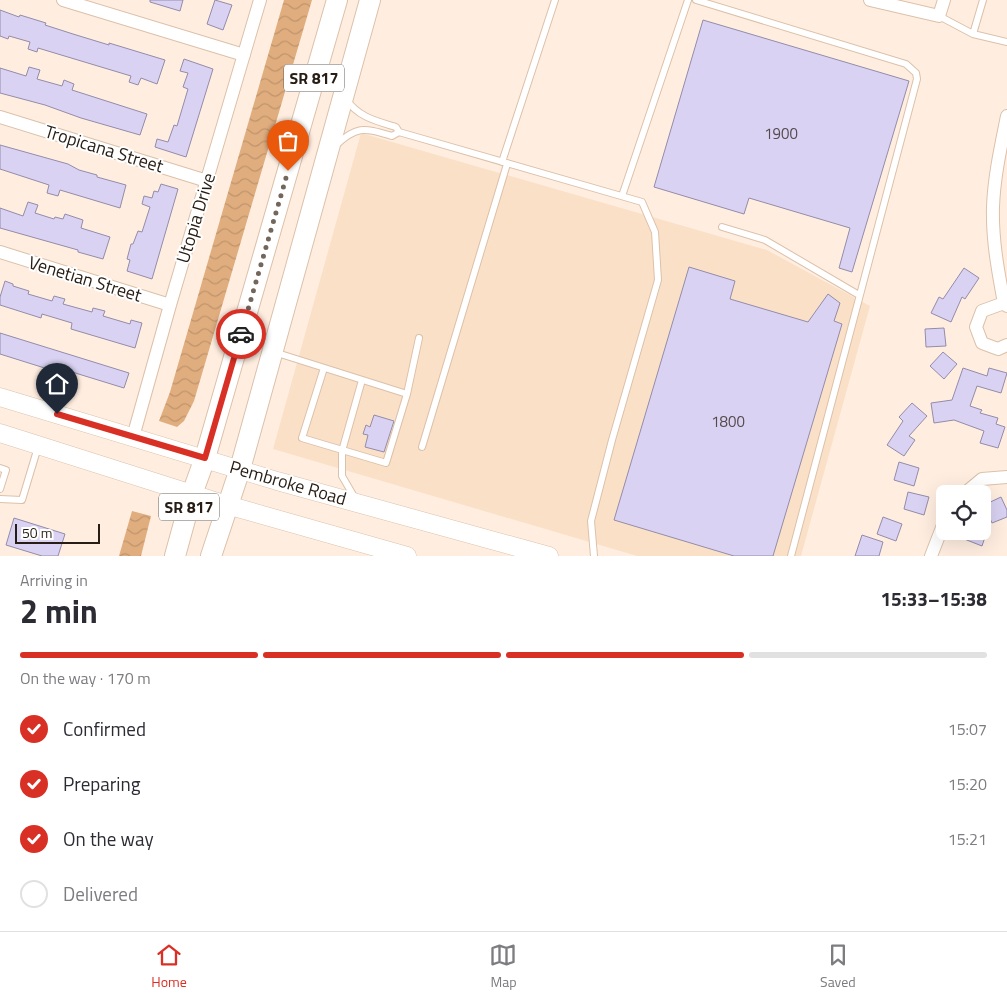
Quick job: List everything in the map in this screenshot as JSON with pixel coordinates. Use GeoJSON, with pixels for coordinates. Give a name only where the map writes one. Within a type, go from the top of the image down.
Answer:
{"type":"FeatureCollection","features":[{"type":"Feature","properties":{"kind":"main road","name":"SR 817"},"geometry":{"type":"LineString","coordinates":[[175,556],[337,0]]}},
{"type":"Feature","properties":{"kind":"main road"},"geometry":{"type":"LineString","coordinates":[[338,117],[335,98],[358,0]]}},
{"type":"Feature","properties":{"kind":"main road","name":"SR 817"},"geometry":{"type":"LineString","coordinates":[[212,556],[240,469],[370,0]]}},
{"type":"Feature","properties":{"kind":"main road","name":"Pembroke Road"},"geometry":{"type":"LineString","coordinates":[[0,397],[240,469],[548,556]]}},
{"type":"Feature","properties":{"kind":"main road"},"geometry":{"type":"LineString","coordinates":[[0,434],[227,506],[407,556]]}},
{"type":"Feature","properties":{"kind":"street"},"geometry":{"type":"LineString","coordinates":[[63,0],[244,56]]}},
{"type":"Feature","properties":{"kind":"street","name":"Utopia Drive"},"geometry":{"type":"LineString","coordinates":[[133,437],[260,0]]}},
{"type":"Feature","properties":{"kind":"street"},"geometry":{"type":"LineString","coordinates":[[870,0],[939,16],[944,0]]}},
{"type":"Feature","properties":{"kind":"street"},"geometry":{"type":"LineString","coordinates":[[1007,116],[1000,150],[993,208],[996,261],[1006,304],[982,311],[976,327],[982,344],[998,349],[1007,345]]}},
{"type":"Feature","properties":{"kind":"street","name":"Tropicana Street"},"geometry":{"type":"LineString","coordinates":[[0,117],[207,181]]}},
{"type":"Feature","properties":{"kind":"street","name":"Venetian Street"},"geometry":{"type":"LineString","coordinates":[[0,252],[170,305]]}},
{"type":"Feature","properties":{"kind":"street"},"geometry":{"type":"LineString","coordinates":[[975,485],[982,479],[1007,477]]}},
{"type":"Feature","properties":{"kind":"street"},"geometry":{"type":"LineString","coordinates":[[931,556],[937,540]]}},
{"type":"Feature","properties":{"kind":"lane"},"geometry":{"type":"LineString","coordinates":[[422,446],[504,163],[555,0]]}},
{"type":"Feature","properties":{"kind":"lane"},"geometry":{"type":"LineString","coordinates":[[622,196],[688,0]]}},
{"type":"Feature","properties":{"kind":"lane"},"geometry":{"type":"LineString","coordinates":[[696,0],[906,64],[916,73],[918,79],[791,556]]}},
{"type":"Feature","properties":{"kind":"lane"},"geometry":{"type":"LineString","coordinates":[[973,34],[983,0]]}},
{"type":"Feature","properties":{"kind":"lane"},"geometry":{"type":"LineString","coordinates":[[939,16],[973,34],[1007,42]]}},
{"type":"Feature","properties":{"kind":"lane"},"geometry":{"type":"LineString","coordinates":[[344,95],[356,112],[370,119],[396,127],[399,132],[642,202],[655,232],[658,280],[591,521],[594,556]]}},
{"type":"Feature","properties":{"kind":"lane"},"geometry":{"type":"LineString","coordinates":[[328,153],[348,135],[361,129],[392,136],[399,132]]}},
{"type":"Feature","properties":{"kind":"lane"},"geometry":{"type":"LineString","coordinates":[[722,227],[765,240],[859,295]]}},
{"type":"Feature","properties":{"kind":"lane"},"geometry":{"type":"LineString","coordinates":[[324,368],[302,438],[386,463],[407,394],[419,338]]}},
{"type":"Feature","properties":{"kind":"lane"},"geometry":{"type":"LineString","coordinates":[[273,351],[407,394]]}},
{"type":"Feature","properties":{"kind":"lane"},"geometry":{"type":"LineString","coordinates":[[358,503],[342,476],[342,451],[362,380]]}},
{"type":"Feature","properties":{"kind":"lane"},"geometry":{"type":"LineString","coordinates":[[0,499],[22,500],[38,446]]}},
{"type":"Feature","properties":{"kind":"lane"},"geometry":{"type":"LineString","coordinates":[[0,468],[6,470],[0,489]]}},
{"type":"Feature","properties":{"kind":"shaded area"},"geometry":{"type":"Polygon","coordinates":[[[361,133],[767,250],[870,306],[801,556],[637,556],[273,449],[361,133]]]}},
{"type":"Feature","properties":{"kind":"water"},"geometry":{"type":"Polygon","coordinates":[[[284,0],[312,0],[194,401],[184,421],[177,427],[159,421],[170,392],[284,0]]]}},
{"type":"Feature","properties":{"kind":"water"},"geometry":{"type":"Polygon","coordinates":[[[132,511],[151,516],[141,556],[119,556],[132,511]]]}},
{"type":"Feature","properties":{"kind":"building"},"geometry":{"type":"Polygon","coordinates":[[[150,0],[183,0],[180,11],[150,2],[150,0]]]}},
{"type":"Feature","properties":{"kind":"building"},"geometry":{"type":"Polygon","coordinates":[[[215,0],[232,5],[223,30],[207,24],[215,0]]]}},
{"type":"Feature","properties":{"kind":"building"},"geometry":{"type":"Polygon","coordinates":[[[0,10],[19,17],[20,15],[46,23],[45,25],[109,45],[109,43],[165,60],[157,84],[141,78],[138,85],[129,82],[131,76],[38,48],[37,52],[28,49],[30,42],[9,36],[8,39],[0,36],[0,10]]]}},
{"type":"Feature","properties":{"kind":"building"},"geometry":{"type":"Polygon","coordinates":[[[703,20],[909,81],[852,272],[839,268],[850,228],[749,198],[744,214],[654,187],[703,20]]]}},
{"type":"Feature","properties":{"kind":"building"},"geometry":{"type":"Polygon","coordinates":[[[184,59],[213,69],[186,157],[155,147],[157,139],[168,142],[174,125],[177,126],[188,89],[183,87],[188,73],[180,71],[184,59]]]}},
{"type":"Feature","properties":{"kind":"building"},"geometry":{"type":"Polygon","coordinates":[[[29,67],[40,70],[37,79],[62,86],[64,80],[74,84],[72,90],[147,114],[140,135],[0,93],[0,68],[26,76],[29,67]]]}},
{"type":"Feature","properties":{"kind":"building"},"geometry":{"type":"Polygon","coordinates":[[[0,145],[68,164],[79,170],[97,175],[97,177],[126,185],[120,208],[60,190],[58,196],[47,193],[49,185],[0,169],[0,145]]]}},
{"type":"Feature","properties":{"kind":"building"},"geometry":{"type":"Polygon","coordinates":[[[161,184],[178,189],[152,279],[127,271],[130,260],[127,259],[131,244],[133,244],[138,231],[142,232],[150,207],[142,204],[144,196],[152,198],[154,191],[158,192],[161,184]]]}},
{"type":"Feature","properties":{"kind":"building"},"geometry":{"type":"Polygon","coordinates":[[[28,202],[38,205],[35,213],[54,219],[55,217],[63,219],[65,214],[83,220],[81,228],[110,237],[103,259],[0,228],[0,208],[23,216],[28,202]]]}},
{"type":"Feature","properties":{"kind":"building"},"geometry":{"type":"Polygon","coordinates":[[[689,267],[735,281],[730,299],[808,322],[828,294],[840,303],[834,321],[842,324],[773,556],[734,556],[614,520],[689,267]]]}},
{"type":"Feature","properties":{"kind":"building"},"geometry":{"type":"Polygon","coordinates":[[[964,268],[979,278],[965,299],[962,297],[951,322],[931,313],[939,297],[943,299],[964,268]]]}},
{"type":"Feature","properties":{"kind":"building"},"geometry":{"type":"Polygon","coordinates":[[[5,281],[13,284],[13,286],[29,291],[28,294],[52,301],[54,296],[65,299],[63,304],[92,312],[93,308],[105,311],[103,316],[130,324],[131,320],[142,323],[135,348],[71,329],[72,323],[42,314],[41,318],[0,305],[0,297],[5,281]]]}},
{"type":"Feature","properties":{"kind":"building"},"geometry":{"type":"Polygon","coordinates":[[[944,328],[946,346],[926,347],[925,329],[944,328]]]}},
{"type":"Feature","properties":{"kind":"building"},"geometry":{"type":"Polygon","coordinates":[[[0,333],[129,373],[124,388],[72,372],[70,376],[0,354],[0,333]]]}},
{"type":"Feature","properties":{"kind":"building"},"geometry":{"type":"Polygon","coordinates":[[[943,352],[957,364],[944,379],[930,366],[943,352]]]}},
{"type":"Feature","properties":{"kind":"building"},"geometry":{"type":"Polygon","coordinates":[[[963,368],[987,376],[989,368],[1007,373],[1001,393],[977,386],[970,406],[982,410],[980,413],[998,418],[996,424],[1005,427],[998,448],[980,443],[984,431],[954,420],[934,423],[931,403],[952,400],[963,368]]]}},
{"type":"Feature","properties":{"kind":"building"},"geometry":{"type":"Polygon","coordinates":[[[912,403],[927,416],[909,436],[915,440],[904,456],[887,445],[903,421],[899,417],[912,403]]]}},
{"type":"Feature","properties":{"kind":"building"},"geometry":{"type":"Polygon","coordinates":[[[374,415],[394,421],[384,452],[365,447],[368,435],[363,434],[366,425],[370,427],[374,415]]]}},
{"type":"Feature","properties":{"kind":"building"},"geometry":{"type":"Polygon","coordinates":[[[899,462],[919,468],[914,486],[894,480],[899,462]]]}},
{"type":"Feature","properties":{"kind":"building"},"geometry":{"type":"Polygon","coordinates":[[[908,492],[929,497],[924,515],[904,509],[908,492]]]}},
{"type":"Feature","properties":{"kind":"building"},"geometry":{"type":"Polygon","coordinates":[[[1001,497],[1007,510],[1007,517],[992,523],[991,502],[1001,497]]]}},
{"type":"Feature","properties":{"kind":"building"},"geometry":{"type":"Polygon","coordinates":[[[883,517],[902,524],[896,541],[877,534],[883,517]]]}},
{"type":"Feature","properties":{"kind":"building"},"geometry":{"type":"Polygon","coordinates":[[[14,518],[65,534],[58,556],[42,556],[6,545],[14,518]]]}},
{"type":"Feature","properties":{"kind":"building"},"geometry":{"type":"Polygon","coordinates":[[[862,535],[883,542],[879,556],[855,556],[862,535]]]}},
{"type":"Feature","properties":{"kind":"building"},"geometry":{"type":"Polygon","coordinates":[[[967,540],[984,540],[982,546],[967,540]]]}},
{"type":"Feature","properties":{"kind":"way so far"},"geometry":{"type":"LineString","coordinates":[[241,334],[288,171]]}},
{"type":"Feature","properties":{"kind":"route"},"geometry":{"type":"LineString","coordinates":[[57,414],[205,458],[241,334]]}}]}
